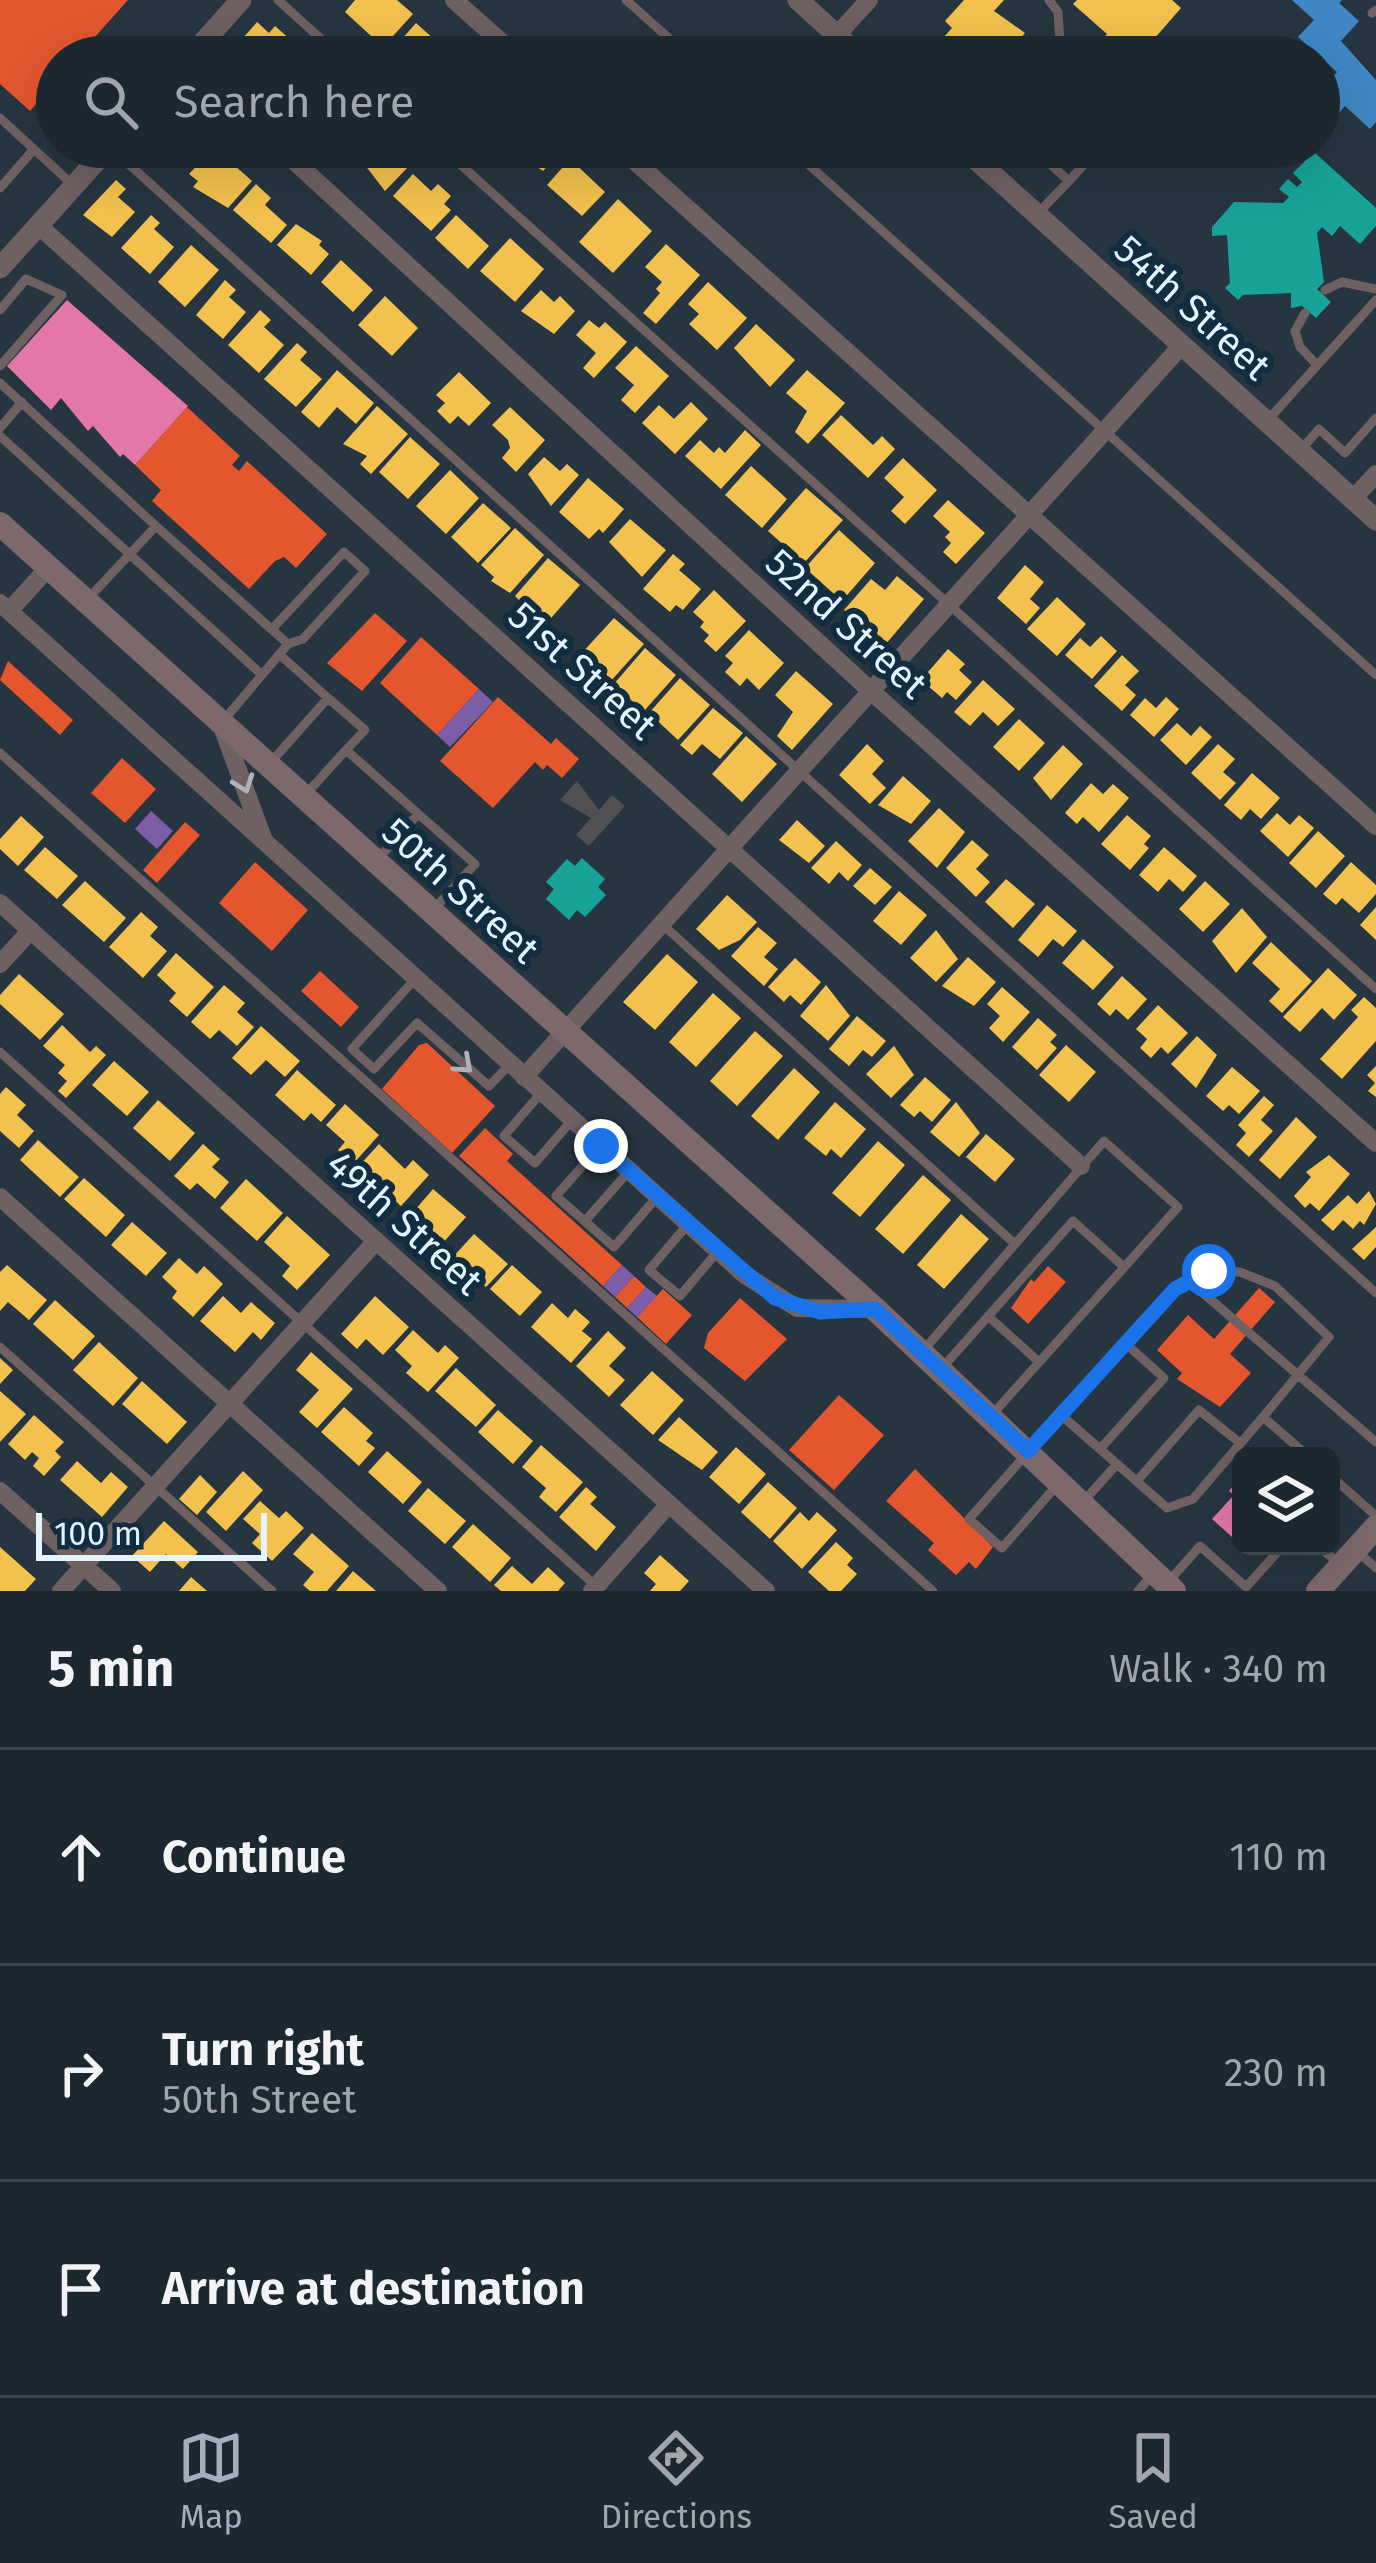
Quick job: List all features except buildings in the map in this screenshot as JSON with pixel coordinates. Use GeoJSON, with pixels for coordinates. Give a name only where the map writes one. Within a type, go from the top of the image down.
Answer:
{"type":"FeatureCollection","features":[{"type":"Feature","properties":{"kind":"main road","name":"50th Street"},"geometry":{"type":"LineString","coordinates":[[0,524],[875,1309],[1060,1482],[1158,1585]]}},
{"type":"Feature","properties":{"kind":"main road"},"geometry":{"type":"LineString","coordinates":[[1336,1575],[1376,1527]]}},
{"type":"Feature","properties":{"kind":"street"},"geometry":{"type":"LineString","coordinates":[[209,36],[241,0]]}},
{"type":"Feature","properties":{"kind":"street"},"geometry":{"type":"LineString","coordinates":[[454,0],[494,36]]}},
{"type":"Feature","properties":{"kind":"street"},"geometry":{"type":"LineString","coordinates":[[798,0],[837,35],[869,0]]}},
{"type":"Feature","properties":{"kind":"street"},"geometry":{"type":"LineString","coordinates":[[0,268],[90,168]]}},
{"type":"Feature","properties":{"kind":"street","name":"52nd Street"},"geometry":{"type":"LineString","coordinates":[[302,168],[871,691],[1376,1143]]}},
{"type":"Feature","properties":{"kind":"street"},"geometry":{"type":"LineString","coordinates":[[643,168],[1376,826]]}},
{"type":"Feature","properties":{"kind":"street","name":"54th Street"},"geometry":{"type":"LineString","coordinates":[[990,168],[1376,520]]}},
{"type":"Feature","properties":{"kind":"street","name":"51st Street"},"geometry":{"type":"LineString","coordinates":[[38,225],[1082,1166]]}},
{"type":"Feature","properties":{"kind":"street"},"geometry":{"type":"LineString","coordinates":[[517,1071],[565,1032],[1182,345]]}},
{"type":"Feature","properties":{"kind":"street"},"geometry":{"type":"LineString","coordinates":[[1353,499],[1376,474]]}},
{"type":"Feature","properties":{"kind":"street"},"geometry":{"type":"LineString","coordinates":[[49,567],[5,607],[541,1093],[775,1298],[797,1308],[875,1309]]}},
{"type":"Feature","properties":{"kind":"street"},"geometry":{"type":"LineString","coordinates":[[221,724],[266,844]]}},
{"type":"Feature","properties":{"kind":"street","name":"49th Street"},"geometry":{"type":"LineString","coordinates":[[0,903],[766,1591]]}},
{"type":"Feature","properties":{"kind":"street"},"geometry":{"type":"LineString","coordinates":[[0,964],[31,930]]}},
{"type":"Feature","properties":{"kind":"street"},"geometry":{"type":"LineString","coordinates":[[0,1197],[438,1591]]}},
{"type":"Feature","properties":{"kind":"street"},"geometry":{"type":"LineString","coordinates":[[61,1591],[376,1241]]}},
{"type":"Feature","properties":{"kind":"street"},"geometry":{"type":"LineString","coordinates":[[0,1491],[112,1591]]}},
{"type":"Feature","properties":{"kind":"street"},"geometry":{"type":"LineString","coordinates":[[596,1590],[670,1504]]}},
{"type":"Feature","properties":{"kind":"lane"},"geometry":{"type":"LineString","coordinates":[[278,0],[318,36]]}},
{"type":"Feature","properties":{"kind":"lane"},"geometry":{"type":"LineString","coordinates":[[626,0],[666,36]]}},
{"type":"Feature","properties":{"kind":"lane"},"geometry":{"type":"LineString","coordinates":[[1049,0],[1058,12],[1059,36]]}},
{"type":"Feature","properties":{"kind":"lane"},"geometry":{"type":"LineString","coordinates":[[0,118],[34,149],[0,188]]}},
{"type":"Feature","properties":{"kind":"lane"},"geometry":{"type":"LineString","coordinates":[[55,168],[74,186]]}},
{"type":"Feature","properties":{"kind":"lane"},"geometry":{"type":"LineString","coordinates":[[132,168],[1376,1293]]}},
{"type":"Feature","properties":{"kind":"lane"},"geometry":{"type":"LineString","coordinates":[[464,168],[1376,989]]}},
{"type":"Feature","properties":{"kind":"lane"},"geometry":{"type":"LineString","coordinates":[[812,168],[1376,675]]}},
{"type":"Feature","properties":{"kind":"lane"},"geometry":{"type":"LineString","coordinates":[[1054,168],[1069,181]]}},
{"type":"Feature","properties":{"kind":"lane"},"geometry":{"type":"LineString","coordinates":[[1037,214],[1081,168]]}},
{"type":"Feature","properties":{"kind":"lane"},"geometry":{"type":"LineString","coordinates":[[0,310],[26,279],[62,295],[0,366]]}},
{"type":"Feature","properties":{"kind":"lane"},"geometry":{"type":"LineString","coordinates":[[1325,290],[1342,282],[1376,289]]}},
{"type":"Feature","properties":{"kind":"lane"},"geometry":{"type":"LineString","coordinates":[[1267,421],[1376,300]]}},
{"type":"Feature","properties":{"kind":"lane"},"geometry":{"type":"LineString","coordinates":[[1305,313],[1295,331],[1300,347],[1317,365]]}},
{"type":"Feature","properties":{"kind":"lane"},"geometry":{"type":"LineString","coordinates":[[0,383],[288,644]]}},
{"type":"Feature","properties":{"kind":"lane"},"geometry":{"type":"LineString","coordinates":[[22,403],[0,432],[261,674]]}},
{"type":"Feature","properties":{"kind":"lane"},"geometry":{"type":"LineString","coordinates":[[1300,451],[1319,429],[1345,453],[1376,418]]}},
{"type":"Feature","properties":{"kind":"lane"},"geometry":{"type":"LineString","coordinates":[[86,601],[156,526]]}},
{"type":"Feature","properties":{"kind":"lane"},"geometry":{"type":"LineString","coordinates":[[221,724],[288,644],[303,639],[365,571],[344,553],[272,629]]}},
{"type":"Feature","properties":{"kind":"lane"},"geometry":{"type":"LineString","coordinates":[[279,654],[365,730],[304,797]]}},
{"type":"Feature","properties":{"kind":"lane"},"geometry":{"type":"LineString","coordinates":[[268,765],[328,698]]}},
{"type":"Feature","properties":{"kind":"lane"},"geometry":{"type":"LineString","coordinates":[[346,750],[475,864],[431,912]]}},
{"type":"Feature","properties":{"kind":"lane"},"geometry":{"type":"LineString","coordinates":[[0,753],[933,1591]]}},
{"type":"Feature","properties":{"kind":"lane"},"geometry":{"type":"LineString","coordinates":[[375,862],[418,814]]}},
{"type":"Feature","properties":{"kind":"lane"},"geometry":{"type":"LineString","coordinates":[[662,924],[1015,1244]]}},
{"type":"Feature","properties":{"kind":"lane"},"geometry":{"type":"LineString","coordinates":[[416,979],[352,1049],[374,1069],[417,1023],[489,1087],[517,1071]]}},
{"type":"Feature","properties":{"kind":"lane"},"geometry":{"type":"LineString","coordinates":[[0,1052],[596,1590]]}},
{"type":"Feature","properties":{"kind":"lane"},"geometry":{"type":"LineString","coordinates":[[541,1093],[503,1136],[535,1163],[572,1120]]}},
{"type":"Feature","properties":{"kind":"lane"},"geometry":{"type":"LineString","coordinates":[[931,1361],[1015,1244],[1104,1141],[1178,1207],[991,1416]]}},
{"type":"Feature","properties":{"kind":"lane"},"geometry":{"type":"LineString","coordinates":[[601,1146],[556,1196],[614,1247],[657,1197]]}},
{"type":"Feature","properties":{"kind":"lane"},"geometry":{"type":"LineString","coordinates":[[585,1221],[628,1171]]}},
{"type":"Feature","properties":{"kind":"lane"},"geometry":{"type":"LineString","coordinates":[[931,1361],[988,1316],[1073,1221],[1124,1267]]}},
{"type":"Feature","properties":{"kind":"lane"},"geometry":{"type":"LineString","coordinates":[[688,1224],[649,1270],[680,1296],[718,1252]]}},
{"type":"Feature","properties":{"kind":"lane"},"geometry":{"type":"LineString","coordinates":[[1060,1482],[1002,1548],[969,1519],[1124,1342],[1189,1281],[1209,1271],[1225,1271],[1275,1286],[1329,1336],[1193,1499],[1167,1508],[1061,1415]]}},
{"type":"Feature","properties":{"kind":"lane"},"geometry":{"type":"LineString","coordinates":[[1189,1281],[1376,1442]]}},
{"type":"Feature","properties":{"kind":"lane"},"geometry":{"type":"LineString","coordinates":[[988,1316],[1039,1362]]}},
{"type":"Feature","properties":{"kind":"lane"},"geometry":{"type":"LineString","coordinates":[[1100,1449],[1164,1378],[1124,1342]]}},
{"type":"Feature","properties":{"kind":"lane"},"geometry":{"type":"LineString","coordinates":[[0,1347],[272,1591]]}},
{"type":"Feature","properties":{"kind":"lane"},"geometry":{"type":"LineString","coordinates":[[1137,1481],[1199,1410],[1240,1444]]}},
{"type":"Feature","properties":{"kind":"lane"},"geometry":{"type":"LineString","coordinates":[[1262,1417],[1297,1447]]}},
{"type":"Feature","properties":{"kind":"lane"},"geometry":{"type":"LineString","coordinates":[[1082,1504],[1117,1464]]}},
{"type":"Feature","properties":{"kind":"lane"},"geometry":{"type":"LineString","coordinates":[[1340,1484],[1376,1516]]}},
{"type":"Feature","properties":{"kind":"lane"},"geometry":{"type":"LineString","coordinates":[[1158,1585],[1200,1546],[1246,1587],[1275,1555]]}},
{"type":"Feature","properties":{"kind":"lane"},"geometry":{"type":"LineString","coordinates":[[1336,1575],[1376,1568]]}},
{"type":"Feature","properties":{"kind":"route"},"geometry":{"type":"LineString","coordinates":[[601,1146],[775,1298],[820,1312],[875,1309],[1028,1451],[1175,1289],[1209,1271]]}}]}
